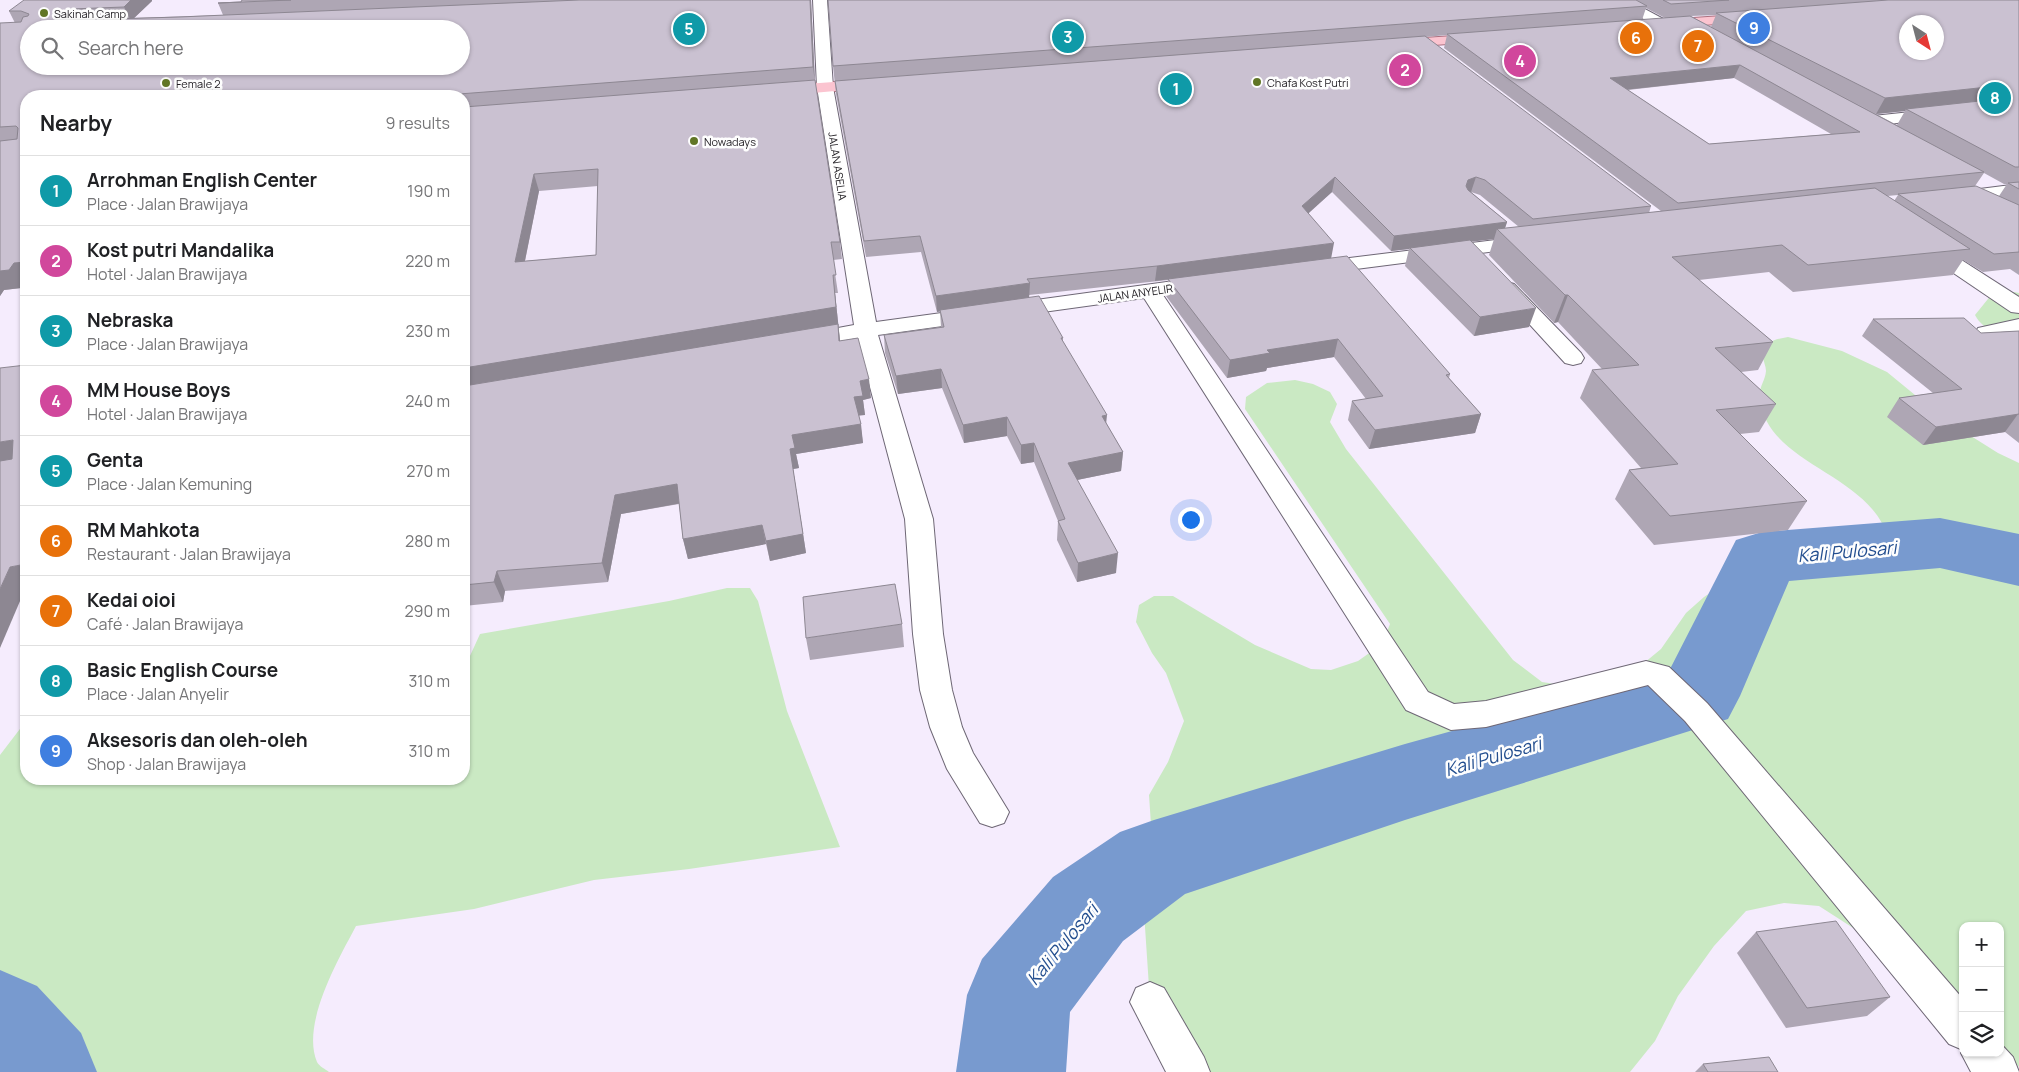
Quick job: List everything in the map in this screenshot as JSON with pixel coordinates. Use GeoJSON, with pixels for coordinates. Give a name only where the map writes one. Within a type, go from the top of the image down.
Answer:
{"type":"FeatureCollection","features":[{"type":"Feature","properties":{"kind":"main road"},"geometry":{"type":"LineString","coordinates":[[1635,27],[1768,17]]}},
{"type":"Feature","properties":{"kind":"main road"},"geometry":{"type":"LineString","coordinates":[[1385,45],[1501,37]]}},
{"type":"Feature","properties":{"kind":"main road"},"geometry":{"type":"LineString","coordinates":[[768,92],[884,83]]}},
{"type":"Feature","properties":{"kind":"street","name":"JALAN ASELIA"},"geometry":{"type":"LineString","coordinates":[[820,0],[825,87],[866,330],[919,519],[928,634],[936,690],[946,727],[959,759],[992,812]]}},
{"type":"Feature","properties":{"kind":"street"},"geometry":{"type":"LineString","coordinates":[[1618,0],[1664,24]]}},
{"type":"Feature","properties":{"kind":"street"},"geometry":{"type":"LineString","coordinates":[[1688,23],[1714,37]]}},
{"type":"Feature","properties":{"kind":"street"},"geometry":{"type":"LineString","coordinates":[[1424,42],[1440,54]]}},
{"type":"Feature","properties":{"kind":"street"},"geometry":{"type":"LineString","coordinates":[[1873,121],[1959,111]]}},
{"type":"Feature","properties":{"kind":"street"},"geometry":{"type":"LineString","coordinates":[[1855,112],[1899,135]]}},
{"type":"Feature","properties":{"kind":"street"},"geometry":{"type":"LineString","coordinates":[[1932,200],[1973,187],[2005,197]]}},
{"type":"Feature","properties":{"kind":"street"},"geometry":{"type":"LineString","coordinates":[[1501,225],[1523,243]]}},
{"type":"Feature","properties":{"kind":"street"},"geometry":{"type":"LineString","coordinates":[[1914,238],[2019,307]]}},
{"type":"Feature","properties":{"kind":"street"},"geometry":{"type":"LineString","coordinates":[[1302,270],[1546,240]]}},
{"type":"Feature","properties":{"kind":"street"},"geometry":{"type":"LineString","coordinates":[[1469,249],[1573,358]]}},
{"type":"Feature","properties":{"kind":"street","name":"JALAN ANYELIR"},"geometry":{"type":"LineString","coordinates":[[787,344],[866,330],[1225,280]]}},
{"type":"Feature","properties":{"kind":"street"},"geometry":{"type":"LineString","coordinates":[[1150,291],[1417,701],[1451,718],[1486,714],[1646,673],[1658,676],[1686,702],[1959,1025]]}},
{"type":"Feature","properties":{"kind":"street"},"geometry":{"type":"LineString","coordinates":[[1986,332],[2019,326]]}},
{"type":"Feature","properties":{"kind":"street"},"geometry":{"type":"LineString","coordinates":[[1150,1002],[1188,1072]]}},
{"type":"Feature","properties":{"kind":"street"},"geometry":{"type":"LineString","coordinates":[[1985,1057],[1998,1072]]}},
{"type":"Feature","properties":{"kind":"green space"},"geometry":{"type":"Polygon","coordinates":[[[2019,293],[2019,340],[1988,329],[1975,315],[1992,294],[2019,293]]]}},
{"type":"Feature","properties":{"kind":"green space"},"geometry":{"type":"Polygon","coordinates":[[[1788,337],[1842,351],[1887,372],[1915,395],[1928,409],[1998,453],[2019,463],[2019,1067],[2004,1052],[2004,922],[1959,922],[1959,1008],[1889,951],[1819,906],[1784,903],[1746,911],[1714,946],[1678,996],[1655,1041],[1630,1072],[1189,1072],[1150,1002],[1144,912],[1154,869],[1149,795],[1168,762],[1184,721],[1166,673],[1152,653],[1136,622],[1139,605],[1154,596],[1173,596],[1255,645],[1311,669],[1331,670],[1358,661],[1382,644],[1390,624],[1245,409],[1246,397],[1267,383],[1295,380],[1313,384],[1330,392],[1337,404],[1330,422],[1346,449],[1513,660],[1542,682],[1575,687],[1638,668],[1661,649],[1686,613],[1704,597],[1762,558],[1889,547],[1883,525],[1870,507],[1853,491],[1795,452],[1779,438],[1766,421],[1760,400],[1766,371],[1763,358],[1764,351],[1768,344],[1788,337]]]}},
{"type":"Feature","properties":{"kind":"green space"},"geometry":{"type":"Polygon","coordinates":[[[727,588],[750,588],[758,601],[787,711],[840,847],[689,869],[594,880],[474,909],[356,926],[340,956],[324,993],[314,1030],[313,1047],[317,1062],[329,1072],[0,1072],[0,755],[20,729],[20,785],[470,785],[470,656],[480,634],[669,601],[727,588]]]}},
{"type":"Feature","properties":{"kind":"building"},"geometry":{"type":"Polygon","coordinates":[[[24,0],[131,0],[124,7],[71,9],[63,13],[63,16],[113,17],[111,19],[579,0],[810,0],[813,67],[470,93],[470,90],[20,90],[20,262],[14,263],[9,270],[0,271],[0,141],[17,139],[18,128],[16,126],[0,127],[0,23],[20,22],[20,75],[470,75],[470,20],[22,20],[23,17],[29,14],[21,11],[9,11],[24,0]]]}},
{"type":"Feature","properties":{"kind":"building"},"geometry":{"type":"Polygon","coordinates":[[[242,0],[291,0],[218,3],[241,2],[242,0]]]}},
{"type":"Feature","properties":{"kind":"building"},"geometry":{"type":"Polygon","coordinates":[[[828,0],[1636,0],[1647,6],[833,66],[828,0]]]}},
{"type":"Feature","properties":{"kind":"building"},"geometry":{"type":"Polygon","coordinates":[[[1663,0],[1729,0],[1671,4],[1663,0]]]}},
{"type":"Feature","properties":{"kind":"building"},"geometry":{"type":"Polygon","coordinates":[[[1888,0],[2019,0],[2019,167],[2015,167],[1906,109],[1998,99],[2005,96],[2007,91],[2005,88],[1997,86],[1885,98],[1716,13],[1888,0]]]}},
{"type":"Feature","properties":{"kind":"building"},"geometry":{"type":"Polygon","coordinates":[[[1690,16],[1984,172],[1678,203],[1447,34],[1690,16]],[[1740,65],[1610,78],[1709,144],[1860,132],[1740,65]]]}},
{"type":"Feature","properties":{"kind":"building"},"geometry":{"type":"Polygon","coordinates":[[[1425,36],[1651,206],[1533,219],[1485,180],[1476,177],[1468,180],[1466,186],[1468,190],[1507,222],[1394,236],[1335,177],[1302,206],[1334,243],[1157,266],[1027,279],[1030,283],[936,296],[920,236],[864,241],[835,81],[1425,36]]]}},
{"type":"Feature","properties":{"kind":"building"},"geometry":{"type":"Polygon","coordinates":[[[815,80],[840,242],[831,242],[836,275],[833,275],[836,307],[470,367],[470,107],[815,80]],[[598,169],[534,174],[515,262],[596,255],[598,169]]]}},
{"type":"Feature","properties":{"kind":"building"},"geometry":{"type":"Polygon","coordinates":[[[2019,182],[2019,189],[2008,183],[2019,182]]]}},
{"type":"Feature","properties":{"kind":"building"},"geometry":{"type":"Polygon","coordinates":[[[1976,186],[2019,205],[2019,252],[1994,254],[1898,194],[1976,186]]]}},
{"type":"Feature","properties":{"kind":"building"},"geometry":{"type":"Polygon","coordinates":[[[1875,188],[1970,249],[1808,265],[1782,245],[1672,257],[1773,342],[1715,348],[1776,404],[1716,410],[1807,501],[1670,516],[1629,470],[1678,464],[1592,370],[1639,365],[1497,229],[1875,188]]]}},
{"type":"Feature","properties":{"kind":"building"},"geometry":{"type":"Polygon","coordinates":[[[1470,240],[1536,308],[1480,317],[1410,248],[1470,240]]]}},
{"type":"Feature","properties":{"kind":"building"},"geometry":{"type":"Polygon","coordinates":[[[1347,256],[1450,374],[1446,375],[1481,414],[1375,430],[1352,401],[1383,396],[1338,339],[1267,350],[1270,353],[1230,360],[1168,279],[1347,256]]]}},
{"type":"Feature","properties":{"kind":"building"},"geometry":{"type":"Polygon","coordinates":[[[1039,296],[1063,338],[1061,338],[1107,415],[1102,416],[1123,452],[1068,463],[1118,553],[1078,563],[1058,521],[1065,519],[1034,443],[1021,445],[1007,417],[963,425],[941,369],[896,376],[884,335],[944,327],[940,310],[1039,296]]]}},
{"type":"Feature","properties":{"kind":"building"},"geometry":{"type":"Polygon","coordinates":[[[1964,318],[1981,333],[2019,331],[2019,414],[1936,427],[1899,398],[1962,389],[1873,319],[1964,318]]]}},
{"type":"Feature","properties":{"kind":"building"},"geometry":{"type":"Polygon","coordinates":[[[838,324],[839,341],[858,338],[869,379],[860,381],[863,396],[854,397],[861,424],[792,435],[795,448],[790,449],[803,534],[766,541],[762,525],[683,539],[677,484],[615,495],[602,563],[497,571],[494,582],[470,584],[470,385],[838,324]]]}},
{"type":"Feature","properties":{"kind":"building"},"geometry":{"type":"Polygon","coordinates":[[[20,366],[20,565],[10,567],[0,589],[0,461],[12,459],[13,440],[0,442],[0,368],[20,366]]]}},
{"type":"Feature","properties":{"kind":"building"},"geometry":{"type":"Polygon","coordinates":[[[895,584],[902,624],[806,638],[803,597],[895,584]]]}},
{"type":"Feature","properties":{"kind":"building"},"geometry":{"type":"Polygon","coordinates":[[[1836,921],[1890,997],[1807,1008],[1756,932],[1836,921]]]}},
{"type":"Feature","properties":{"kind":"building"},"geometry":{"type":"Polygon","coordinates":[[[1769,1057],[1778,1072],[1708,1072],[1703,1064],[1769,1057]]]}},
{"type":"Feature","properties":{"kind":"waterway","name":"Kali Pulosari"},"geometry":{"type":"LineString","coordinates":[[1011,1072],[1019,995],[1088,909],[1154,862],[1405,782],[1698,696],[1762,558],[1940,543],[2019,560]]}},
{"type":"Feature","properties":{"kind":"waterway","name":"Kali Pulosari"},"geometry":{"type":"LineString","coordinates":[[0,1023],[42,1072]]}},
{"type":"Feature","properties":{"kind":"place","name":"Sakinah Camp"},"geometry":{"type":"Point","coordinates":[44,13]}},
{"type":"Feature","properties":{"kind":"place","name":"Aksesoris dan oleh-oleh"},"geometry":{"type":"Point","coordinates":[1754,28]}},
{"type":"Feature","properties":{"kind":"place","name":"Genta"},"geometry":{"type":"Point","coordinates":[689,29]}},
{"type":"Feature","properties":{"kind":"place","name":"Nebraska"},"geometry":{"type":"Point","coordinates":[1068,37]}},
{"type":"Feature","properties":{"kind":"place","name":"RM Mahkota"},"geometry":{"type":"Point","coordinates":[1636,38]}},
{"type":"Feature","properties":{"kind":"place","name":"Kedai oioi"},"geometry":{"type":"Point","coordinates":[1698,46]}},
{"type":"Feature","properties":{"kind":"place","name":"MM House Boys"},"geometry":{"type":"Point","coordinates":[1520,61]}},
{"type":"Feature","properties":{"kind":"place","name":"Kost putri Mandalika"},"geometry":{"type":"Point","coordinates":[1405,70]}},
{"type":"Feature","properties":{"kind":"place","name":"Chafa Kost Putri"},"geometry":{"type":"Point","coordinates":[1257,82]}},
{"type":"Feature","properties":{"kind":"place","name":"Female 2"},"geometry":{"type":"Point","coordinates":[166,83]}},
{"type":"Feature","properties":{"kind":"place","name":"Arrohman English Center"},"geometry":{"type":"Point","coordinates":[1176,89]}},
{"type":"Feature","properties":{"kind":"place","name":"Basic English Course"},"geometry":{"type":"Point","coordinates":[1995,98]}},
{"type":"Feature","properties":{"kind":"place","name":"Nowadays"},"geometry":{"type":"Point","coordinates":[694,141]}}]}
